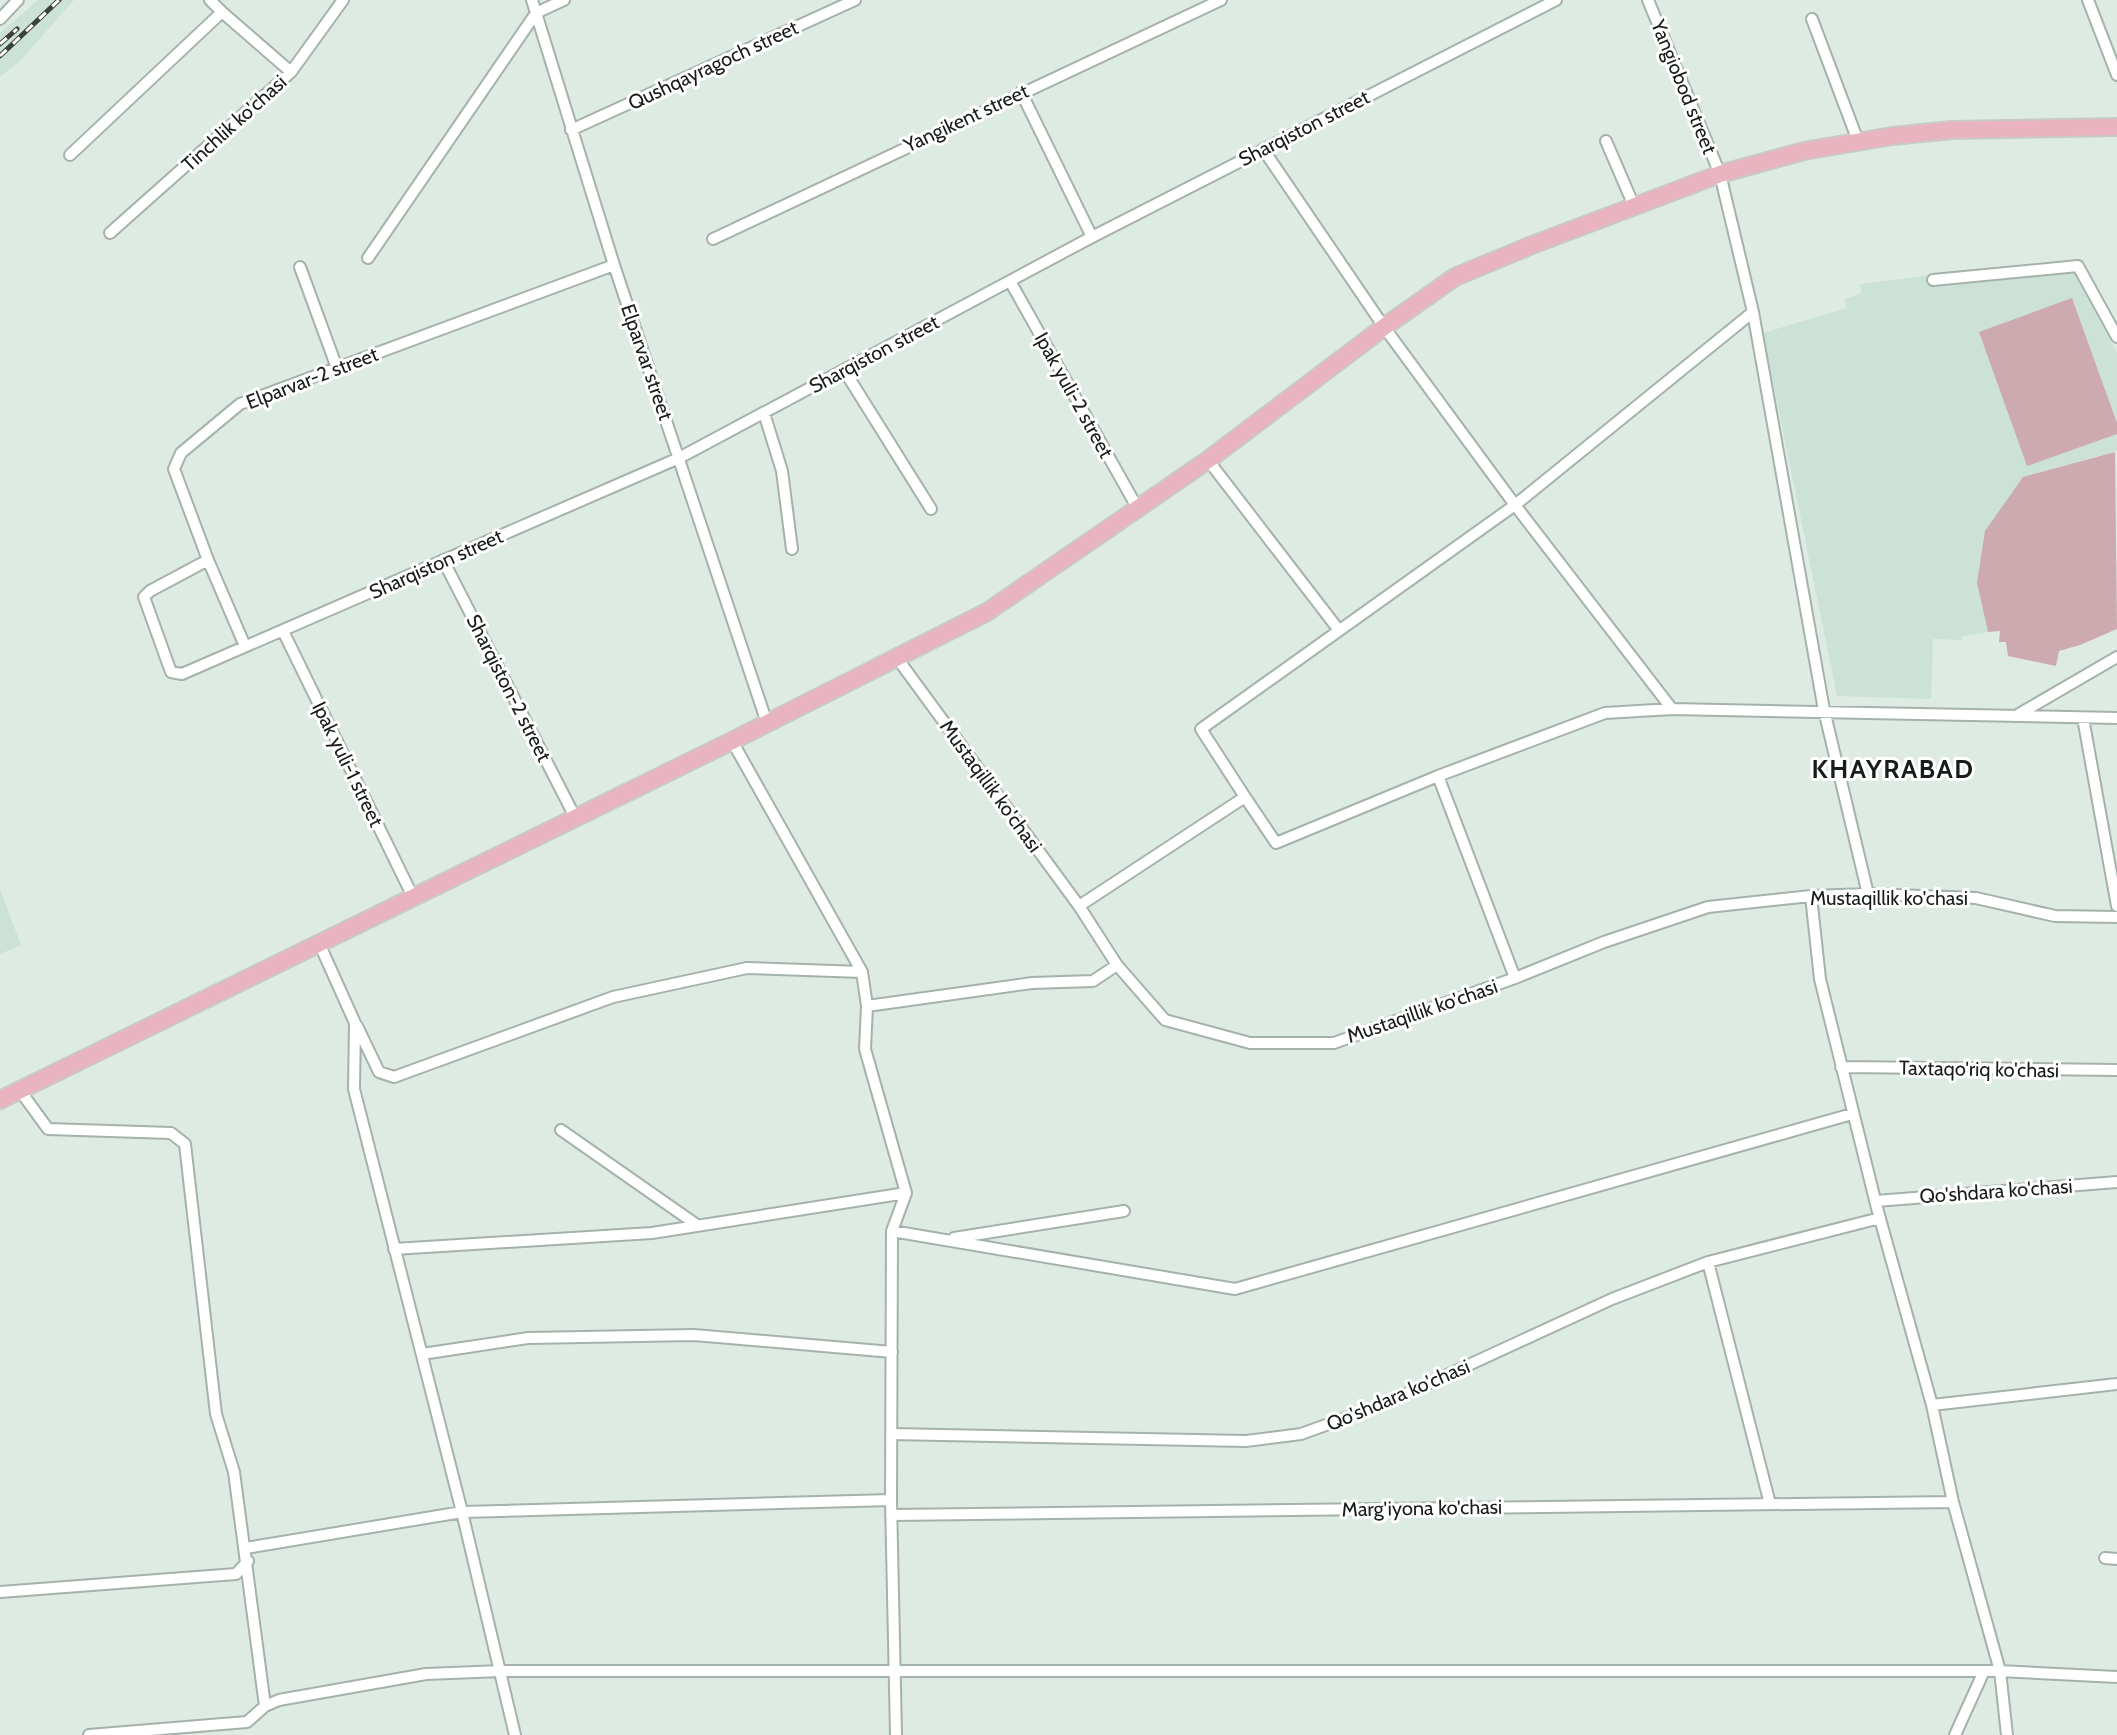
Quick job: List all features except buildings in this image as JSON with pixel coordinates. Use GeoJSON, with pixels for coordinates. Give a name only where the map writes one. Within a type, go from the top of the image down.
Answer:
{"type":"FeatureCollection","features":[{"type":"Feature","properties":{"kind":"main road"},"geometry":{"type":"LineString","coordinates":[[0,1100],[21,1092],[732,741],[987,612],[1208,460],[1384,327],[1455,277],[1532,244],[1720,174],[1776,157],[1858,141],[1952,130],[2117,127]]}},
{"type":"Feature","properties":{"kind":"street"},"geometry":{"type":"LineString","coordinates":[[0,20],[18,0]]}},
{"type":"Feature","properties":{"kind":"street"},"geometry":{"type":"LineString","coordinates":[[210,0],[291,72]]}},
{"type":"Feature","properties":{"kind":"street","name":"Tinchlik ko'chasi"},"geometry":{"type":"LineString","coordinates":[[110,233],[291,72],[343,0]]}},
{"type":"Feature","properties":{"kind":"street","name":"Elparvar street"},"geometry":{"type":"LineString","coordinates":[[532,0],[614,265],[767,723]]}},
{"type":"Feature","properties":{"kind":"street"},"geometry":{"type":"LineString","coordinates":[[368,258],[536,13],[564,0]]}},
{"type":"Feature","properties":{"kind":"street","name":"Qushqayragoch street"},"geometry":{"type":"LineString","coordinates":[[571,130],[855,0]]}},
{"type":"Feature","properties":{"kind":"street","name":"Yangikent street"},"geometry":{"type":"LineString","coordinates":[[713,239],[1021,92],[1221,0]]}},
{"type":"Feature","properties":{"kind":"street","name":"Sharqiston street"},"geometry":{"type":"LineString","coordinates":[[208,560],[150,591],[144,597],[168,668],[177,674],[283,631],[679,458],[1092,237],[1556,0]]}},
{"type":"Feature","properties":{"kind":"street","name":"Yangiobod street"},"geometry":{"type":"LineString","coordinates":[[1648,0],[1720,174],[1753,312],[1824,710],[1868,894]]}},
{"type":"Feature","properties":{"kind":"street"},"geometry":{"type":"LineString","coordinates":[[2088,0],[2117,75]]}},
{"type":"Feature","properties":{"kind":"street"},"geometry":{"type":"LineString","coordinates":[[70,155],[222,12]]}},
{"type":"Feature","properties":{"kind":"street"},"geometry":{"type":"LineString","coordinates":[[1812,19],[1858,141]]}},
{"type":"Feature","properties":{"kind":"street"},"geometry":{"type":"LineString","coordinates":[[1021,92],[1092,237]]}},
{"type":"Feature","properties":{"kind":"street"},"geometry":{"type":"LineString","coordinates":[[1606,141],[1634,206]]}},
{"type":"Feature","properties":{"kind":"street"},"geometry":{"type":"LineString","coordinates":[[1263,149],[1384,327],[1515,505],[1672,709]]}},
{"type":"Feature","properties":{"kind":"street","name":"Elparvar-2 street"},"geometry":{"type":"LineString","coordinates":[[245,646],[208,560],[175,473],[176,459],[240,404],[614,265]]}},
{"type":"Feature","properties":{"kind":"street"},"geometry":{"type":"LineString","coordinates":[[1933,280],[2078,266],[2117,337]]}},
{"type":"Feature","properties":{"kind":"street"},"geometry":{"type":"LineString","coordinates":[[300,267],[337,368]]}},
{"type":"Feature","properties":{"kind":"street","name":"Ipak yuli-2 street"},"geometry":{"type":"LineString","coordinates":[[1010,281],[1138,509]]}},
{"type":"Feature","properties":{"kind":"street"},"geometry":{"type":"LineString","coordinates":[[1753,312],[1515,505],[1338,629],[1201,729],[1276,843],[1437,776],[1605,713],[1672,709],[1824,710],[2117,718]]}},
{"type":"Feature","properties":{"kind":"street"},"geometry":{"type":"LineString","coordinates":[[844,370],[931,509]]}},
{"type":"Feature","properties":{"kind":"street"},"geometry":{"type":"LineString","coordinates":[[764,413],[782,471],[792,549]]}},
{"type":"Feature","properties":{"kind":"street"},"geometry":{"type":"LineString","coordinates":[[1208,460],[1338,629]]}},
{"type":"Feature","properties":{"kind":"street","name":"Sharqiston-2 street"},"geometry":{"type":"LineString","coordinates":[[443,560],[575,817]]}},
{"type":"Feature","properties":{"kind":"street","name":"Ipak yuli-1 street"},"geometry":{"type":"LineString","coordinates":[[283,631],[412,897]]}},
{"type":"Feature","properties":{"kind":"street"},"geometry":{"type":"LineString","coordinates":[[2019,714],[2117,657]]}},
{"type":"Feature","properties":{"kind":"street","name":"Mustaqillik ko'chasi"},"geometry":{"type":"LineString","coordinates":[[897,658],[1079,906],[1117,965],[1166,1020],[1250,1043],[1334,1042],[1515,978],[1604,942],[1708,908],[1811,896],[1868,894],[1976,898],[2055,916],[2117,917]]}},
{"type":"Feature","properties":{"kind":"street"},"geometry":{"type":"LineString","coordinates":[[2083,718],[2117,906]]}},
{"type":"Feature","properties":{"kind":"street"},"geometry":{"type":"LineString","coordinates":[[732,741],[862,972],[867,1006],[866,1049],[906,1192],[892,1230],[891,1515],[896,1735]]}},
{"type":"Feature","properties":{"kind":"street"},"geometry":{"type":"LineString","coordinates":[[1437,776],[1515,978]]}},
{"type":"Feature","properties":{"kind":"street"},"geometry":{"type":"LineString","coordinates":[[1079,906],[1245,797]]}},
{"type":"Feature","properties":{"kind":"street"},"geometry":{"type":"LineString","coordinates":[[1811,896],[1820,979],[1852,1114],[1932,1405],[1953,1502],[2000,1671],[2007,1735]]}},
{"type":"Feature","properties":{"kind":"street"},"geometry":{"type":"LineString","coordinates":[[319,944],[380,1072],[394,1077],[624,994],[747,968],[862,972]]}},
{"type":"Feature","properties":{"kind":"street"},"geometry":{"type":"LineString","coordinates":[[867,1006],[1032,983],[1093,981],[1117,965]]}},
{"type":"Feature","properties":{"kind":"street"},"geometry":{"type":"LineString","coordinates":[[355,1023],[354,1089],[462,1512],[515,1735]]}},
{"type":"Feature","properties":{"kind":"street","name":"Taxtaqo'riq ko'chasi"},"geometry":{"type":"LineString","coordinates":[[1841,1067],[2117,1070]]}},
{"type":"Feature","properties":{"kind":"street"},"geometry":{"type":"LineString","coordinates":[[21,1092],[48,1129],[171,1133],[185,1144],[216,1414],[234,1472],[248,1561],[266,1706]]}},
{"type":"Feature","properties":{"kind":"street"},"geometry":{"type":"LineString","coordinates":[[892,1230],[1235,1289],[1852,1114]]}},
{"type":"Feature","properties":{"kind":"street"},"geometry":{"type":"LineString","coordinates":[[561,1130],[697,1225]]}},
{"type":"Feature","properties":{"kind":"street","name":"Qo'shdara ko'chasi"},"geometry":{"type":"LineString","coordinates":[[1876,1201],[2117,1182]]}},
{"type":"Feature","properties":{"kind":"street"},"geometry":{"type":"LineString","coordinates":[[394,1249],[652,1233],[906,1192]]}},
{"type":"Feature","properties":{"kind":"street"},"geometry":{"type":"LineString","coordinates":[[945,1239],[1124,1211]]}},
{"type":"Feature","properties":{"kind":"street","name":"Qo'shdara ko'chasi"},"geometry":{"type":"LineString","coordinates":[[891,1434],[1246,1441],[1301,1434],[1384,1404],[1612,1299],[1708,1262],[1880,1218]]}},
{"type":"Feature","properties":{"kind":"street"},"geometry":{"type":"LineString","coordinates":[[1708,1262],[1770,1504]]}},
{"type":"Feature","properties":{"kind":"street"},"geometry":{"type":"LineString","coordinates":[[422,1354],[528,1338],[694,1335],[892,1352]]}},
{"type":"Feature","properties":{"kind":"street"},"geometry":{"type":"LineString","coordinates":[[1932,1405],[2117,1384]]}},
{"type":"Feature","properties":{"kind":"street"},"geometry":{"type":"LineString","coordinates":[[246,1548],[462,1512],[891,1500]]}},
{"type":"Feature","properties":{"kind":"street","name":"Marg'iyona ko'chasi"},"geometry":{"type":"LineString","coordinates":[[891,1515],[1953,1502]]}},
{"type":"Feature","properties":{"kind":"street"},"geometry":{"type":"LineString","coordinates":[[2105,1558],[2117,1559]]}},
{"type":"Feature","properties":{"kind":"street"},"geometry":{"type":"LineString","coordinates":[[0,1592],[236,1574],[248,1561]]}},
{"type":"Feature","properties":{"kind":"street"},"geometry":{"type":"LineString","coordinates":[[89,1735],[247,1722],[266,1706],[279,1700],[426,1674],[501,1671],[2000,1671],[2117,1677]]}},
{"type":"Feature","properties":{"kind":"street"},"geometry":{"type":"LineString","coordinates":[[1955,1735],[1984,1671]]}},
{"type":"Feature","properties":{"kind":"shaded area"},"geometry":{"type":"Polygon","coordinates":[[[38,0],[74,0],[21,60],[0,77],[0,33],[38,0]]]}},
{"type":"Feature","properties":{"kind":"shaded area"},"geometry":{"type":"Polygon","coordinates":[[[2073,273],[2080,279],[2117,353],[2117,451],[2023,477],[1977,583],[1988,632],[1963,636],[1962,640],[1933,639],[1931,699],[1837,696],[1763,333],[1847,308],[1844,300],[1861,293],[1860,284],[1932,275],[1933,283],[2073,273]]]}},
{"type":"Feature","properties":{"kind":"shaded area"},"geometry":{"type":"Polygon","coordinates":[[[2072,298],[2117,423],[2117,434],[2027,466],[1979,332],[2072,298]]]}},
{"type":"Feature","properties":{"kind":"shaded area"},"geometry":{"type":"Polygon","coordinates":[[[2115,452],[2117,629],[2080,645],[2059,651],[2056,666],[2008,656],[2006,642],[1999,642],[2000,631],[1988,632],[1977,583],[1985,531],[2023,477],[2115,452]]]}},
{"type":"Feature","properties":{"kind":"shaded area"},"geometry":{"type":"Polygon","coordinates":[[[0,889],[21,945],[0,954],[0,889]]]}},
{"type":"Feature","properties":{"kind":"railway"},"geometry":{"type":"LineString","coordinates":[[0,56],[59,0]]}},
{"type":"Feature","properties":{"kind":"railway"},"geometry":{"type":"LineString","coordinates":[[0,44],[17,29]]}},
{"type":"Feature","properties":{"kind":"district","name":"KHAYRABAD"},"geometry":{"type":"Point","coordinates":[1893,769]}}]}
